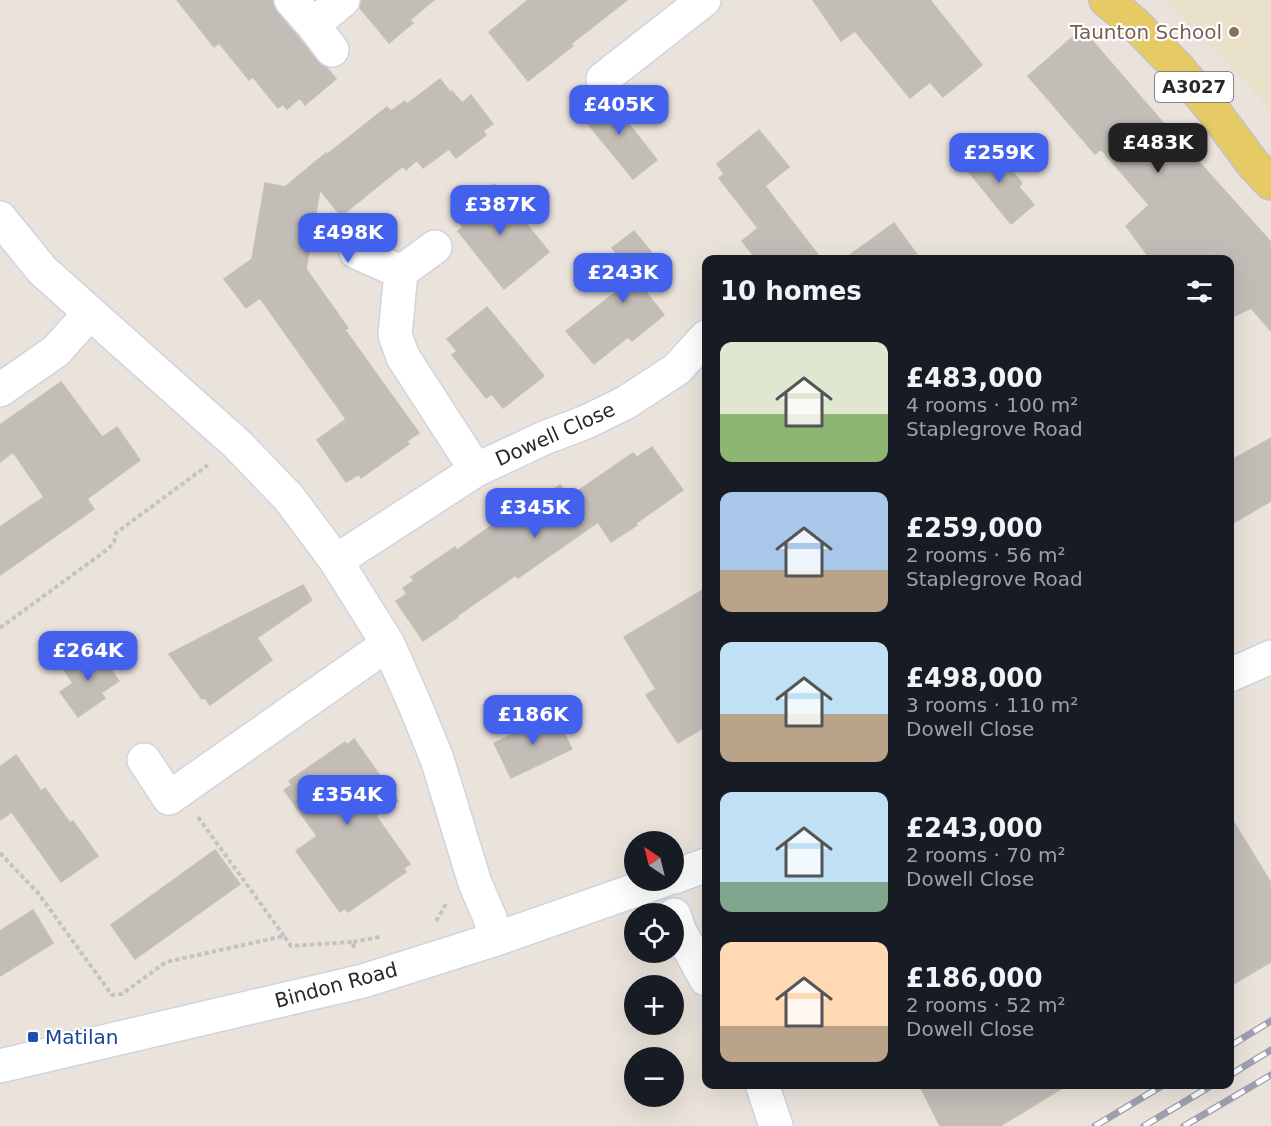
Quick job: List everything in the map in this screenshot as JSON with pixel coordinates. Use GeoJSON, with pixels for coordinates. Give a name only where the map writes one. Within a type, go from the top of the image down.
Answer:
{"type":"FeatureCollection","features":[{"type":"Feature","properties":{"kind":"main road","name":"A3027"},"geometry":{"type":"LineString","coordinates":[[1107,0],[1137,25],[1178,68],[1213,110],[1252,164],[1271,183]]}},
{"type":"Feature","properties":{"kind":"street"},"geometry":{"type":"LineString","coordinates":[[291,0],[322,37],[343,0]]}},
{"type":"Feature","properties":{"kind":"street"},"geometry":{"type":"LineString","coordinates":[[603,79],[704,0]]}},
{"type":"Feature","properties":{"kind":"street"},"geometry":{"type":"LineString","coordinates":[[0,218],[42,270],[237,444],[289,498],[336,561],[388,644],[437,759],[475,883],[496,939]]}},
{"type":"Feature","properties":{"kind":"street"},"geometry":{"type":"LineString","coordinates":[[435,247],[401,272],[395,335],[403,357],[476,470]]}},
{"type":"Feature","properties":{"kind":"street"},"geometry":{"type":"LineString","coordinates":[[356,252],[401,272]]}},
{"type":"Feature","properties":{"kind":"street"},"geometry":{"type":"LineString","coordinates":[[0,390],[56,351],[90,313]]}},
{"type":"Feature","properties":{"kind":"street","name":"Dowell Close"},"geometry":{"type":"LineString","coordinates":[[336,561],[476,470],[625,403],[677,369],[702,342]]}},
{"type":"Feature","properties":{"kind":"street"},"geometry":{"type":"LineString","coordinates":[[144,760],[170,798],[388,644]]}},
{"type":"Feature","properties":{"kind":"street"},"geometry":{"type":"LineString","coordinates":[[1234,673],[1271,657]]}},
{"type":"Feature","properties":{"kind":"street","name":"Bindon Road"},"geometry":{"type":"LineString","coordinates":[[684,873],[702,866]]}},
{"type":"Feature","properties":{"kind":"street","name":"Bindon Road"},"geometry":{"type":"LineString","coordinates":[[0,1066],[363,981],[496,939],[634,891]]}},
{"type":"Feature","properties":{"kind":"street"},"geometry":{"type":"LineString","coordinates":[[684,939],[702,972]]}},
{"type":"Feature","properties":{"kind":"street"},"geometry":{"type":"LineString","coordinates":[[764,1089],[776,1126]]}},
{"type":"Feature","properties":{"kind":"path"},"geometry":{"type":"LineString","coordinates":[[0,628],[108,549],[114,542],[116,533],[237,444]]}},
{"type":"Feature","properties":{"kind":"path"},"geometry":{"type":"LineString","coordinates":[[179,791],[284,936]]}},
{"type":"Feature","properties":{"kind":"path"},"geometry":{"type":"LineString","coordinates":[[0,853],[38,893],[112,995]]}},
{"type":"Feature","properties":{"kind":"path"},"geometry":{"type":"LineString","coordinates":[[431,929],[448,900],[475,883]]}},
{"type":"Feature","properties":{"kind":"path"},"geometry":{"type":"LineString","coordinates":[[353,942],[386,936]]}},
{"type":"Feature","properties":{"kind":"shaded area","name":"Taunton School"},"geometry":{"type":"Polygon","coordinates":[[[1165,0],[1271,0],[1271,113],[1245,82],[1165,0]]]}},
{"type":"Feature","properties":{"kind":"building"},"geometry":{"type":"Polygon","coordinates":[[[177,0],[272,0],[277,12],[317,61],[336,79],[305,105],[300,98],[287,109],[283,104],[278,108],[253,77],[249,80],[219,43],[214,47],[177,0]]]}},
{"type":"Feature","properties":{"kind":"building"},"geometry":{"type":"Polygon","coordinates":[[[361,0],[434,0],[410,20],[413,23],[389,43],[360,8],[361,0]]]}},
{"type":"Feature","properties":{"kind":"building"},"geometry":{"type":"Polygon","coordinates":[[[528,0],[627,0],[528,81],[489,32],[528,0]]]}},
{"type":"Feature","properties":{"kind":"building"},"geometry":{"type":"Polygon","coordinates":[[[813,0],[930,0],[982,65],[943,97],[930,82],[910,98],[855,31],[841,41],[813,0]]]}},
{"type":"Feature","properties":{"kind":"building"},"geometry":{"type":"Polygon","coordinates":[[[1082,29],[1198,163],[1271,242],[1271,331],[1251,308],[1234,316],[1234,255],[1147,255],[1126,226],[1149,205],[1101,149],[1095,154],[1028,76],[1082,29]]]}},
{"type":"Feature","properties":{"kind":"building"},"geometry":{"type":"Polygon","coordinates":[[[440,79],[462,103],[471,95],[493,124],[483,131],[486,135],[456,158],[449,149],[423,168],[417,160],[406,170],[403,166],[341,216],[320,190],[306,269],[348,328],[345,330],[419,433],[407,441],[409,444],[361,478],[359,474],[346,482],[317,440],[346,419],[260,298],[246,308],[224,279],[252,259],[265,183],[285,187],[387,107],[391,111],[405,101],[407,104],[440,79]]]}},
{"type":"Feature","properties":{"kind":"building"},"geometry":{"type":"Polygon","coordinates":[[[609,96],[657,160],[633,179],[580,114],[602,97],[609,96]]]}},
{"type":"Feature","properties":{"kind":"building"},"geometry":{"type":"Polygon","coordinates":[[[759,130],[789,167],[765,186],[818,255],[753,255],[742,241],[758,228],[719,178],[724,174],[717,164],[759,130]]]}},
{"type":"Feature","properties":{"kind":"building"},"geometry":{"type":"Polygon","coordinates":[[[990,144],[1022,183],[1019,187],[1034,205],[1011,224],[964,166],[990,144]]]}},
{"type":"Feature","properties":{"kind":"building"},"geometry":{"type":"Polygon","coordinates":[[[494,184],[549,252],[504,289],[458,231],[463,227],[454,215],[494,184]]]}},
{"type":"Feature","properties":{"kind":"building"},"geometry":{"type":"Polygon","coordinates":[[[894,223],[917,255],[850,255],[894,223]]]}},
{"type":"Feature","properties":{"kind":"building"},"geometry":{"type":"Polygon","coordinates":[[[634,231],[669,274],[646,291],[636,279],[664,315],[632,341],[628,337],[594,364],[566,331],[635,277],[612,248],[634,231]]]}},
{"type":"Feature","properties":{"kind":"building"},"geometry":{"type":"Polygon","coordinates":[[[487,307],[544,376],[503,408],[492,394],[486,398],[452,355],[457,351],[447,339],[487,307]]]}},
{"type":"Feature","properties":{"kind":"building"},"geometry":{"type":"Polygon","coordinates":[[[61,382],[102,437],[117,427],[140,460],[87,499],[94,509],[0,575],[0,527],[44,497],[13,452],[0,462],[0,425],[61,382]]]}},
{"type":"Feature","properties":{"kind":"building"},"geometry":{"type":"Polygon","coordinates":[[[1271,438],[1271,501],[1234,523],[1234,459],[1271,438]]]}},
{"type":"Feature","properties":{"kind":"building"},"geometry":{"type":"Polygon","coordinates":[[[652,447],[683,490],[611,542],[598,522],[518,578],[516,575],[423,641],[396,601],[407,594],[403,588],[414,581],[411,577],[455,547],[457,550],[535,495],[538,500],[560,485],[569,497],[633,453],[637,457],[652,447]]]}},
{"type":"Feature","properties":{"kind":"building"},"geometry":{"type":"Polygon","coordinates":[[[303,585],[312,600],[257,638],[272,660],[210,705],[205,698],[202,699],[169,654],[303,585]]]}},
{"type":"Feature","properties":{"kind":"building"},"geometry":{"type":"Polygon","coordinates":[[[702,590],[702,728],[678,743],[646,695],[656,689],[624,637],[702,590]]]}},
{"type":"Feature","properties":{"kind":"building"},"geometry":{"type":"Polygon","coordinates":[[[96,648],[119,681],[101,693],[105,698],[78,717],[60,692],[73,683],[64,670],[96,648]]]}},
{"type":"Feature","properties":{"kind":"building"},"geometry":{"type":"Polygon","coordinates":[[[554,714],[572,749],[511,778],[494,743],[554,714]]]}},
{"type":"Feature","properties":{"kind":"building"},"geometry":{"type":"Polygon","coordinates":[[[354,739],[398,801],[376,816],[410,864],[404,868],[406,872],[348,912],[345,908],[340,912],[296,851],[317,836],[284,790],[292,785],[289,781],[345,742],[347,745],[354,739]]]}},
{"type":"Feature","properties":{"kind":"building"},"geometry":{"type":"Polygon","coordinates":[[[16,755],[41,791],[45,788],[98,856],[61,882],[12,812],[0,820],[0,767],[16,755]]]}},
{"type":"Feature","properties":{"kind":"building"},"geometry":{"type":"Polygon","coordinates":[[[1234,823],[1271,883],[1271,962],[1234,984],[1234,823]]]}},
{"type":"Feature","properties":{"kind":"building"},"geometry":{"type":"Polygon","coordinates":[[[215,850],[240,884],[135,959],[111,925],[215,850]]]}},
{"type":"Feature","properties":{"kind":"building"},"geometry":{"type":"Polygon","coordinates":[[[33,910],[53,943],[0,976],[0,931],[33,910]]]}},
{"type":"Feature","properties":{"kind":"building"},"geometry":{"type":"Polygon","coordinates":[[[922,1089],[1061,1089],[1000,1126],[940,1126],[922,1089]]]}},
{"type":"Feature","properties":{"kind":"railway"},"geometry":{"type":"LineString","coordinates":[[1234,1044],[1271,1021]]}},
{"type":"Feature","properties":{"kind":"railway"},"geometry":{"type":"LineString","coordinates":[[1234,1073],[1271,1050]]}},
{"type":"Feature","properties":{"kind":"railway"},"geometry":{"type":"LineString","coordinates":[[1184,1126],[1271,1075]]}},
{"type":"Feature","properties":{"kind":"railway"},"geometry":{"type":"LineString","coordinates":[[1095,1126],[1157,1089]]}},
{"type":"Feature","properties":{"kind":"railway"},"geometry":{"type":"LineString","coordinates":[[1144,1126],[1206,1089]]}},
{"type":"Feature","properties":{"kind":"place","name":"Taunton School"},"geometry":{"type":"Point","coordinates":[1234,32]}},
{"type":"Feature","properties":{"kind":"place","name":"Matilan"},"geometry":{"type":"Point","coordinates":[33,1037]}}]}
